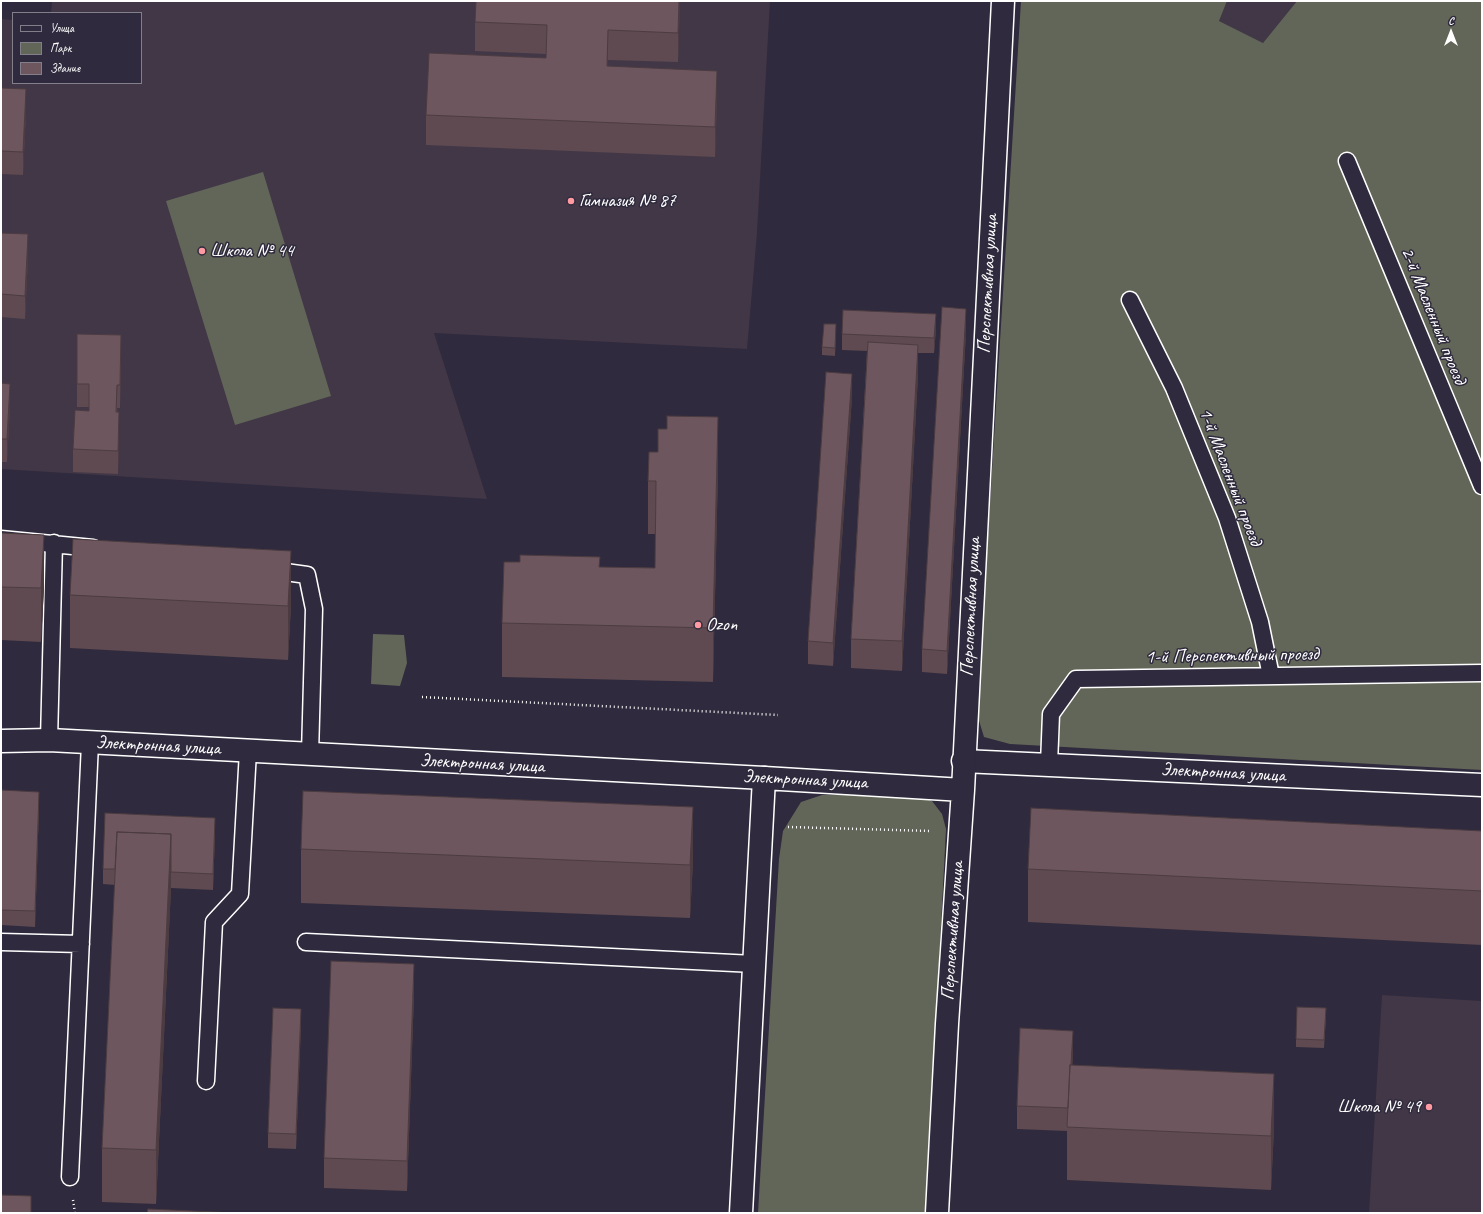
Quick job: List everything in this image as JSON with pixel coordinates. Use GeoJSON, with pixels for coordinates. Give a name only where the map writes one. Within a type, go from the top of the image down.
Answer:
{"type":"FeatureCollection","features":[{"type":"Feature","properties":{"kind":"street","name":"Перспективная улица"},"geometry":{"type":"LineString","coordinates":[[937,1213],[946,1024],[963,790],[1003,1]]}},
{"type":"Feature","properties":{"kind":"street","name":"Электронная улица"},"geometry":{"type":"LineString","coordinates":[[1,741],[49,740],[963,790]]}},
{"type":"Feature","properties":{"kind":"street","name":"Электронная улица"},"geometry":{"type":"LineString","coordinates":[[964,761],[1482,785]]}},
{"type":"Feature","properties":{"kind":"street"},"geometry":{"type":"LineString","coordinates":[[742,1213],[764,778]]}},
{"type":"Feature","properties":{"kind":"lane","name":"2-й Масленный проезд"},"geometry":{"type":"LineString","coordinates":[[1347,161],[1482,486]]}},
{"type":"Feature","properties":{"kind":"lane","name":"1-й Масленный проезд"},"geometry":{"type":"LineString","coordinates":[[1130,300],[1174,388],[1227,518],[1260,622],[1271,676]]}},
{"type":"Feature","properties":{"kind":"lane"},"geometry":{"type":"LineString","coordinates":[[1,539],[54,543],[109,550]]}},
{"type":"Feature","properties":{"kind":"lane"},"geometry":{"type":"LineString","coordinates":[[49,740],[54,543]]}},
{"type":"Feature","properties":{"kind":"lane"},"geometry":{"type":"LineString","coordinates":[[260,569],[307,575],[314,609],[310,754]]}},
{"type":"Feature","properties":{"kind":"lane","name":"1-й Перспективный проезд"},"geometry":{"type":"LineString","coordinates":[[1049,764],[1051,714],[1076,679],[1482,673]]}},
{"type":"Feature","properties":{"kind":"lane"},"geometry":{"type":"LineString","coordinates":[[70,1177],[90,743]]}},
{"type":"Feature","properties":{"kind":"lane"},"geometry":{"type":"LineString","coordinates":[[206,1081],[214,922],[240,894],[248,751]]}},
{"type":"Feature","properties":{"kind":"lane"},"geometry":{"type":"LineString","coordinates":[[1,942],[81,944]]}},
{"type":"Feature","properties":{"kind":"lane"},"geometry":{"type":"LineString","coordinates":[[306,942],[754,964]]}},
{"type":"Feature","properties":{"kind":"path"},"geometry":{"type":"LineString","coordinates":[[422,697],[778,715]]}},
{"type":"Feature","properties":{"kind":"path"},"geometry":{"type":"LineString","coordinates":[[788,827],[931,830]]}},
{"type":"Feature","properties":{"kind":"shaded area"},"geometry":{"type":"Polygon","coordinates":[[[52,1],[770,1],[757,233],[747,349],[434,333],[487,499],[1,469],[1,19],[12,20],[12,84],[142,84],[142,12],[51,12],[52,1]]]}},
{"type":"Feature","properties":{"kind":"shaded area"},"geometry":{"type":"Polygon","coordinates":[[[1227,1],[1297,1],[1263,43],[1219,21],[1227,1]]]}},
{"type":"Feature","properties":{"kind":"shaded area","name":"Школа № 49"},"geometry":{"type":"Polygon","coordinates":[[[1382,995],[1482,1001],[1482,1213],[1369,1213],[1382,995]]]}},
{"type":"Feature","properties":{"kind":"green space"},"geometry":{"type":"Polygon","coordinates":[[[1021,1],[1227,1],[1219,21],[1263,43],[1297,1],[1482,1],[1482,770],[1010,744],[984,737],[977,714],[1021,1]]]}},
{"type":"Feature","properties":{"kind":"green space"},"geometry":{"type":"Polygon","coordinates":[[[263,172],[331,396],[235,425],[166,201],[263,172]]]}},
{"type":"Feature","properties":{"kind":"green space"},"geometry":{"type":"Polygon","coordinates":[[[373,634],[404,635],[407,663],[400,686],[371,684],[373,634]]]}},
{"type":"Feature","properties":{"kind":"green space"},"geometry":{"type":"Polygon","coordinates":[[[822,795],[921,795],[932,801],[942,814],[946,829],[926,1213],[758,1213],[779,859],[783,831],[801,802],[822,795]]]}},
{"type":"Feature","properties":{"kind":"building"},"geometry":{"type":"Polygon","coordinates":[[[476,1],[679,1],[678,33],[608,30],[607,66],[717,71],[715,127],[426,115],[429,53],[546,58],[547,25],[475,22],[476,1]]]}},
{"type":"Feature","properties":{"kind":"building"},"geometry":{"type":"Polygon","coordinates":[[[1,88],[26,89],[23,152],[1,151],[1,88]]]}},
{"type":"Feature","properties":{"kind":"building"},"geometry":{"type":"Polygon","coordinates":[[[1,233],[28,234],[25,296],[1,294],[1,233]]]}},
{"type":"Feature","properties":{"kind":"building"},"geometry":{"type":"Polygon","coordinates":[[[942,307],[966,309],[947,651],[922,649],[942,307]]]}},
{"type":"Feature","properties":{"kind":"building"},"geometry":{"type":"Polygon","coordinates":[[[843,310],[936,314],[934,338],[842,334],[843,310]]]}},
{"type":"Feature","properties":{"kind":"building"},"geometry":{"type":"Polygon","coordinates":[[[824,324],[836,324],[835,348],[822,347],[824,324]]]}},
{"type":"Feature","properties":{"kind":"building"},"geometry":{"type":"Polygon","coordinates":[[[77,334],[121,335],[120,385],[117,385],[116,412],[119,412],[118,451],[73,449],[75,410],[89,411],[89,384],[77,384],[77,334]]]}},
{"type":"Feature","properties":{"kind":"building"},"geometry":{"type":"Polygon","coordinates":[[[868,342],[918,345],[902,641],[851,639],[868,342]]]}},
{"type":"Feature","properties":{"kind":"building"},"geometry":{"type":"Polygon","coordinates":[[[826,372],[852,374],[833,643],[808,641],[826,372]]]}},
{"type":"Feature","properties":{"kind":"building"},"geometry":{"type":"Polygon","coordinates":[[[1,383],[10,384],[7,439],[1,439],[1,383]]]}},
{"type":"Feature","properties":{"kind":"building"},"geometry":{"type":"Polygon","coordinates":[[[667,416],[718,417],[713,628],[502,623],[504,562],[520,562],[520,555],[600,557],[599,567],[655,568],[656,481],[648,481],[649,452],[658,452],[658,429],[667,429],[667,416]]]}},
{"type":"Feature","properties":{"kind":"building"},"geometry":{"type":"Polygon","coordinates":[[[1,533],[44,535],[41,588],[1,587],[1,533]]]}},
{"type":"Feature","properties":{"kind":"building"},"geometry":{"type":"Polygon","coordinates":[[[73,539],[291,551],[288,606],[70,595],[73,539]]]}},
{"type":"Feature","properties":{"kind":"building"},"geometry":{"type":"Polygon","coordinates":[[[1,790],[39,792],[35,911],[1,910],[1,790]]]}},
{"type":"Feature","properties":{"kind":"building"},"geometry":{"type":"Polygon","coordinates":[[[303,791],[693,807],[690,865],[301,849],[303,791]]]}},
{"type":"Feature","properties":{"kind":"building"},"geometry":{"type":"Polygon","coordinates":[[[1031,808],[1482,831],[1482,891],[1028,869],[1031,808]]]}},
{"type":"Feature","properties":{"kind":"building"},"geometry":{"type":"Polygon","coordinates":[[[105,813],[215,818],[213,874],[171,872],[171,834],[117,832],[115,869],[103,869],[105,813]]]}},
{"type":"Feature","properties":{"kind":"building"},"geometry":{"type":"Polygon","coordinates":[[[117,832],[171,834],[156,1150],[102,1148],[117,832]]]}},
{"type":"Feature","properties":{"kind":"building"},"geometry":{"type":"Polygon","coordinates":[[[331,961],[414,964],[407,1161],[324,1158],[331,961]]]}},
{"type":"Feature","properties":{"kind":"building"},"geometry":{"type":"Polygon","coordinates":[[[1297,1007],[1326,1008],[1324,1040],[1296,1039],[1297,1007]]]}},
{"type":"Feature","properties":{"kind":"building"},"geometry":{"type":"Polygon","coordinates":[[[273,1008],[301,1009],[296,1134],[268,1133],[273,1008]]]}},
{"type":"Feature","properties":{"kind":"building"},"geometry":{"type":"Polygon","coordinates":[[[1020,1028],[1073,1031],[1068,1108],[1017,1106],[1020,1028]]]}},
{"type":"Feature","properties":{"kind":"building"},"geometry":{"type":"Polygon","coordinates":[[[1070,1065],[1274,1074],[1271,1136],[1067,1127],[1070,1065]]]}},
{"type":"Feature","properties":{"kind":"building"},"geometry":{"type":"Polygon","coordinates":[[[1,1195],[31,1196],[31,1213],[1,1213],[1,1195]]]}},
{"type":"Feature","properties":{"kind":"building"},"geometry":{"type":"Polygon","coordinates":[[[148,1209],[236,1213],[147,1213],[148,1209]]]}},
{"type":"Feature","properties":{"kind":"place","name":"Гимназия № 87"},"geometry":{"type":"Point","coordinates":[571,201]}},
{"type":"Feature","properties":{"kind":"place","name":"Школа № 44"},"geometry":{"type":"Point","coordinates":[202,251]}},
{"type":"Feature","properties":{"kind":"place","name":"Ozon"},"geometry":{"type":"Point","coordinates":[698,625]}},
{"type":"Feature","properties":{"kind":"place","name":"Школа № 49"},"geometry":{"type":"Point","coordinates":[1429,1107]}}]}
